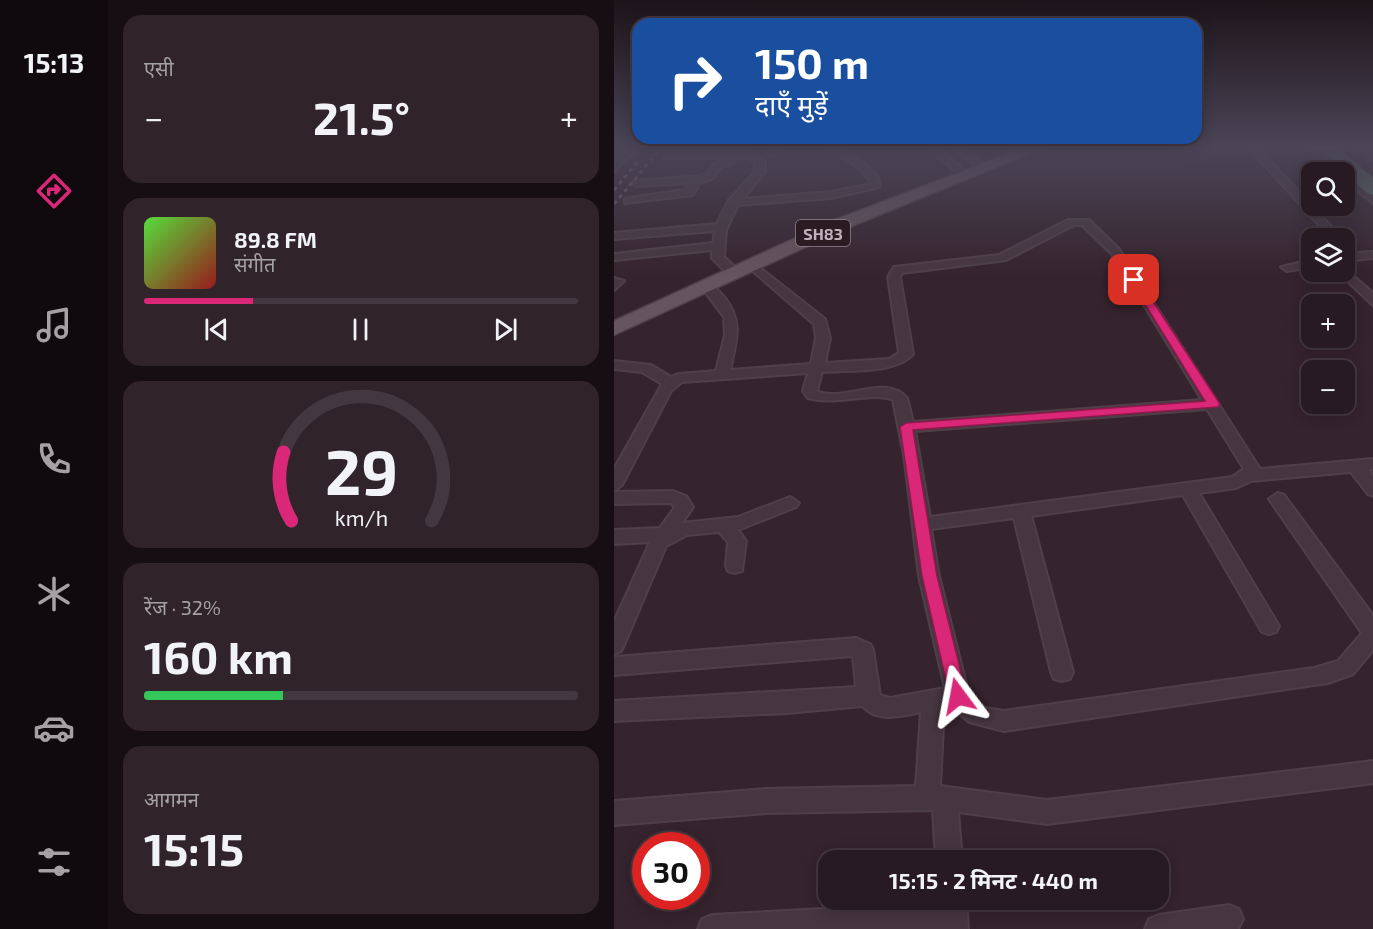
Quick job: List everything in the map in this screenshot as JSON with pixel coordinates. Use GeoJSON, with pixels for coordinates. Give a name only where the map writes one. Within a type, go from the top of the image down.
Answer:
{"type":"FeatureCollection","features":[{"type":"Feature","properties":{"kind":"main road","name":"SH83"},"geometry":{"type":"LineString","coordinates":[[614,329],[861,216],[924,191]]}},
{"type":"Feature","properties":{"kind":"street"},"geometry":{"type":"LineString","coordinates":[[629,201],[684,195],[690,191]]}},
{"type":"Feature","properties":{"kind":"street"},"geometry":{"type":"LineString","coordinates":[[743,191],[733,202],[722,227],[718,258],[743,269],[820,322],[824,332],[810,391],[813,395],[828,398],[895,394],[902,405],[929,576],[958,696],[968,711],[985,719],[1004,721],[1338,672],[1355,661],[1373,634],[1278,499]]}},
{"type":"Feature","properties":{"kind":"street"},"geometry":{"type":"LineString","coordinates":[[733,202],[851,191]]}},
{"type":"Feature","properties":{"kind":"street"},"geometry":{"type":"LineString","coordinates":[[1293,191],[1328,228]]}},
{"type":"Feature","properties":{"kind":"street"},"geometry":{"type":"LineString","coordinates":[[614,485],[646,420],[671,382],[678,378],[816,367],[883,365],[901,359],[906,354],[894,277],[898,270],[1002,258],[1078,221],[1090,225],[1115,251],[1248,458],[1252,469],[1248,476]]}},
{"type":"Feature","properties":{"kind":"street"},"geometry":{"type":"LineString","coordinates":[[614,236],[722,227]]}},
{"type":"Feature","properties":{"kind":"street"},"geometry":{"type":"LineString","coordinates":[[614,257],[718,246]]}},
{"type":"Feature","properties":{"kind":"street"},"geometry":{"type":"LineString","coordinates":[[1355,256],[1373,255]]}},
{"type":"Feature","properties":{"kind":"street"},"geometry":{"type":"LineString","coordinates":[[1287,267],[1301,265]]}},
{"type":"Feature","properties":{"kind":"street"},"geometry":{"type":"LineString","coordinates":[[1354,282],[1373,302]]}},
{"type":"Feature","properties":{"kind":"street"},"geometry":{"type":"LineString","coordinates":[[706,285],[732,314],[732,326],[722,374]]}},
{"type":"Feature","properties":{"kind":"street"},"geometry":{"type":"LineString","coordinates":[[614,365],[646,368],[671,382]]}},
{"type":"Feature","properties":{"kind":"street"},"geometry":{"type":"LineString","coordinates":[[906,427],[1213,404]]}},
{"type":"Feature","properties":{"kind":"street"},"geometry":{"type":"LineString","coordinates":[[922,524],[1236,482],[1248,476],[1373,464]]}},
{"type":"Feature","properties":{"kind":"street"},"geometry":{"type":"LineString","coordinates":[[1356,466],[1373,490]]}},
{"type":"Feature","properties":{"kind":"street"},"geometry":{"type":"LineString","coordinates":[[1188,488],[1269,626]]}},
{"type":"Feature","properties":{"kind":"street"},"geometry":{"type":"LineString","coordinates":[[614,498],[673,497],[680,500],[684,507],[667,534],[659,542],[614,645]]}},
{"type":"Feature","properties":{"kind":"street"},"geometry":{"type":"LineString","coordinates":[[614,537],[667,534],[683,529],[740,523],[790,503]]}},
{"type":"Feature","properties":{"kind":"street"},"geometry":{"type":"LineString","coordinates":[[1021,510],[1062,672]]}},
{"type":"Feature","properties":{"kind":"street"},"geometry":{"type":"LineString","coordinates":[[724,525],[737,541],[735,566]]}},
{"type":"Feature","properties":{"kind":"street"},"geometry":{"type":"LineString","coordinates":[[614,666],[856,647],[863,650],[865,657],[868,696],[872,704],[890,708],[958,696]]}},
{"type":"Feature","properties":{"kind":"street"},"geometry":{"type":"LineString","coordinates":[[614,711],[775,704],[868,696]]}},
{"type":"Feature","properties":{"kind":"street"},"geometry":{"type":"LineString","coordinates":[[933,701],[936,798],[947,850]]}},
{"type":"Feature","properties":{"kind":"street"},"geometry":{"type":"LineString","coordinates":[[614,813],[766,801],[936,798],[1048,812],[1373,772]]}},
{"type":"Feature","properties":{"kind":"street"},"geometry":{"type":"LineString","coordinates":[[712,929],[953,915]]}},
{"type":"Feature","properties":{"kind":"street"},"geometry":{"type":"LineString","coordinates":[[1159,929],[1229,919]]}},
{"type":"Feature","properties":{"kind":"railway"},"geometry":{"type":"LineString","coordinates":[[614,204],[625,191]]}},
{"type":"Feature","properties":{"kind":"route"},"geometry":{"type":"LineString","coordinates":[[958,696],[929,576],[906,427],[1213,404],[1134,280]]}}]}
